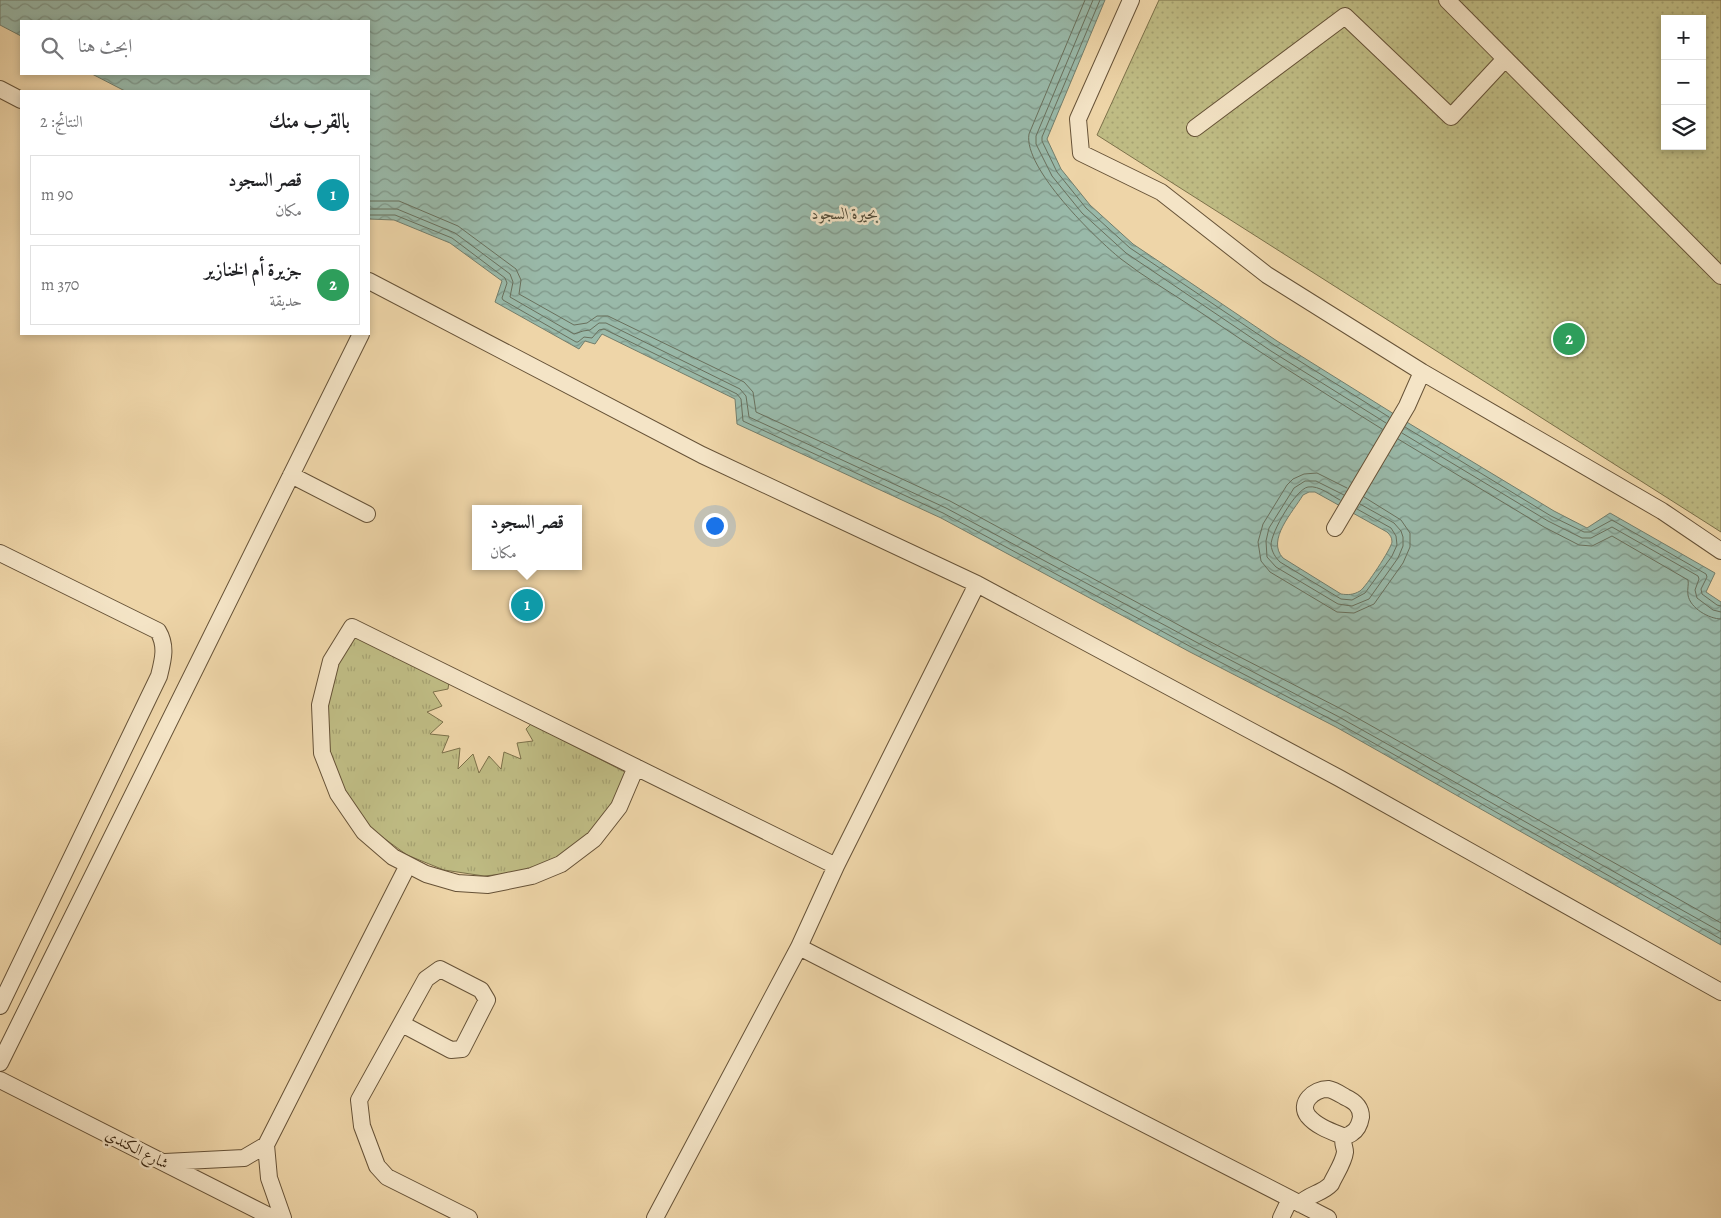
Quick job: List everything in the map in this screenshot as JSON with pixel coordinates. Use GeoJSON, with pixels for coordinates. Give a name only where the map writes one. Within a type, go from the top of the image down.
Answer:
{"type":"FeatureCollection","features":[{"type":"Feature","properties":{"kind":"street"},"geometry":{"type":"LineString","coordinates":[[1131,0],[1078,119],[1081,152],[1161,192],[1267,275],[1422,372],[1662,511],[1721,551]]}},
{"type":"Feature","properties":{"kind":"street"},"geometry":{"type":"LineString","coordinates":[[1446,0],[1721,276]]}},
{"type":"Feature","properties":{"kind":"street"},"geometry":{"type":"LineString","coordinates":[[1195,128],[1345,16],[1451,117],[1505,59]]}},
{"type":"Feature","properties":{"kind":"street"},"geometry":{"type":"LineString","coordinates":[[0,89],[20,99]]}},
{"type":"Feature","properties":{"kind":"street"},"geometry":{"type":"LineString","coordinates":[[370,282],[702,455],[977,584],[1339,778],[1721,992]]}},
{"type":"Feature","properties":{"kind":"street"},"geometry":{"type":"LineString","coordinates":[[0,1063],[360,335]]}},
{"type":"Feature","properties":{"kind":"street"},"geometry":{"type":"LineString","coordinates":[[1335,528],[1407,406],[1422,372]]}},
{"type":"Feature","properties":{"kind":"street"},"geometry":{"type":"LineString","coordinates":[[291,475],[367,514]]}},
{"type":"Feature","properties":{"kind":"street"},"geometry":{"type":"LineString","coordinates":[[0,552],[158,631],[164,640],[164,649],[159,676],[0,1006]]}},
{"type":"Feature","properties":{"kind":"street"},"geometry":{"type":"LineString","coordinates":[[654,1218],[799,946],[836,866],[977,584]]}},
{"type":"Feature","properties":{"kind":"street"},"geometry":{"type":"LineString","coordinates":[[636,767],[619,807],[594,839],[561,864],[532,876],[488,885],[457,883],[426,874],[393,856],[364,832],[338,794],[322,753],[320,705],[331,661],[352,627],[636,767],[836,866]]}},
{"type":"Feature","properties":{"kind":"street"},"geometry":{"type":"LineString","coordinates":[[283,1218],[269,1178],[266,1145],[408,865]]}},
{"type":"Feature","properties":{"kind":"street"},"geometry":{"type":"LineString","coordinates":[[799,946],[1328,1218]]}},
{"type":"Feature","properties":{"kind":"street"},"geometry":{"type":"LineString","coordinates":[[402,1024],[451,1050],[462,1049],[487,1000],[482,990],[440,969],[426,979],[359,1100],[362,1126],[377,1166],[387,1177],[468,1218]]}},
{"type":"Feature","properties":{"kind":"street","name":"شارع الكندي"},"geometry":{"type":"LineString","coordinates":[[0,1080],[274,1218]]}},
{"type":"Feature","properties":{"kind":"street"},"geometry":{"type":"LineString","coordinates":[[1281,1218],[1295,1202],[1327,1188],[1331,1184],[1345,1152],[1345,1136]]}},
{"type":"Feature","properties":{"kind":"street"},"geometry":{"type":"LineString","coordinates":[[162,1162],[244,1158],[266,1145]]}},
{"type":"Feature","properties":{"kind":"green space"},"geometry":{"type":"Polygon","coordinates":[[[1159,0],[1721,0],[1721,532],[1097,135],[1159,0]]]}},
{"type":"Feature","properties":{"kind":"green space"},"geometry":{"type":"Polygon","coordinates":[[[356,634],[449,682],[448,689],[433,692],[442,706],[427,712],[443,722],[430,734],[449,736],[442,753],[460,748],[458,769],[473,754],[479,773],[489,756],[501,769],[504,752],[521,759],[517,743],[533,741],[526,729],[531,724],[625,772],[619,793],[593,830],[563,859],[525,872],[484,876],[444,870],[407,855],[374,831],[348,799],[330,763],[324,723],[330,684],[340,659],[356,634]]]}},
{"type":"Feature","properties":{"kind":"water","name":"بحيرة السجود"},"geometry":{"type":"Polygon","coordinates":[[[0,0],[1105,0],[1047,139],[1061,169],[1090,205],[1133,244],[1277,341],[1554,511],[1587,528],[1610,513],[1715,573],[1706,592],[1721,602],[1721,945],[1336,727],[1190,652],[941,518],[737,424],[735,399],[602,334],[595,344],[585,341],[579,349],[495,302],[502,281],[450,243],[394,220],[370,219],[370,90],[123,90],[94,75],[370,75],[370,20],[20,20],[20,35],[0,25],[0,0]],[[1309,492],[1303,495],[1283,526],[1279,535],[1279,551],[1283,558],[1341,594],[1350,594],[1363,588],[1383,560],[1392,542],[1387,532],[1315,492],[1309,492]]]}},
{"type":"Feature","properties":{"kind":"place","name":"جزيرة أم الخنازير"},"geometry":{"type":"Point","coordinates":[1569,339]}},
{"type":"Feature","properties":{"kind":"place","name":"قصر السجود"},"geometry":{"type":"Point","coordinates":[527,605]}}]}
